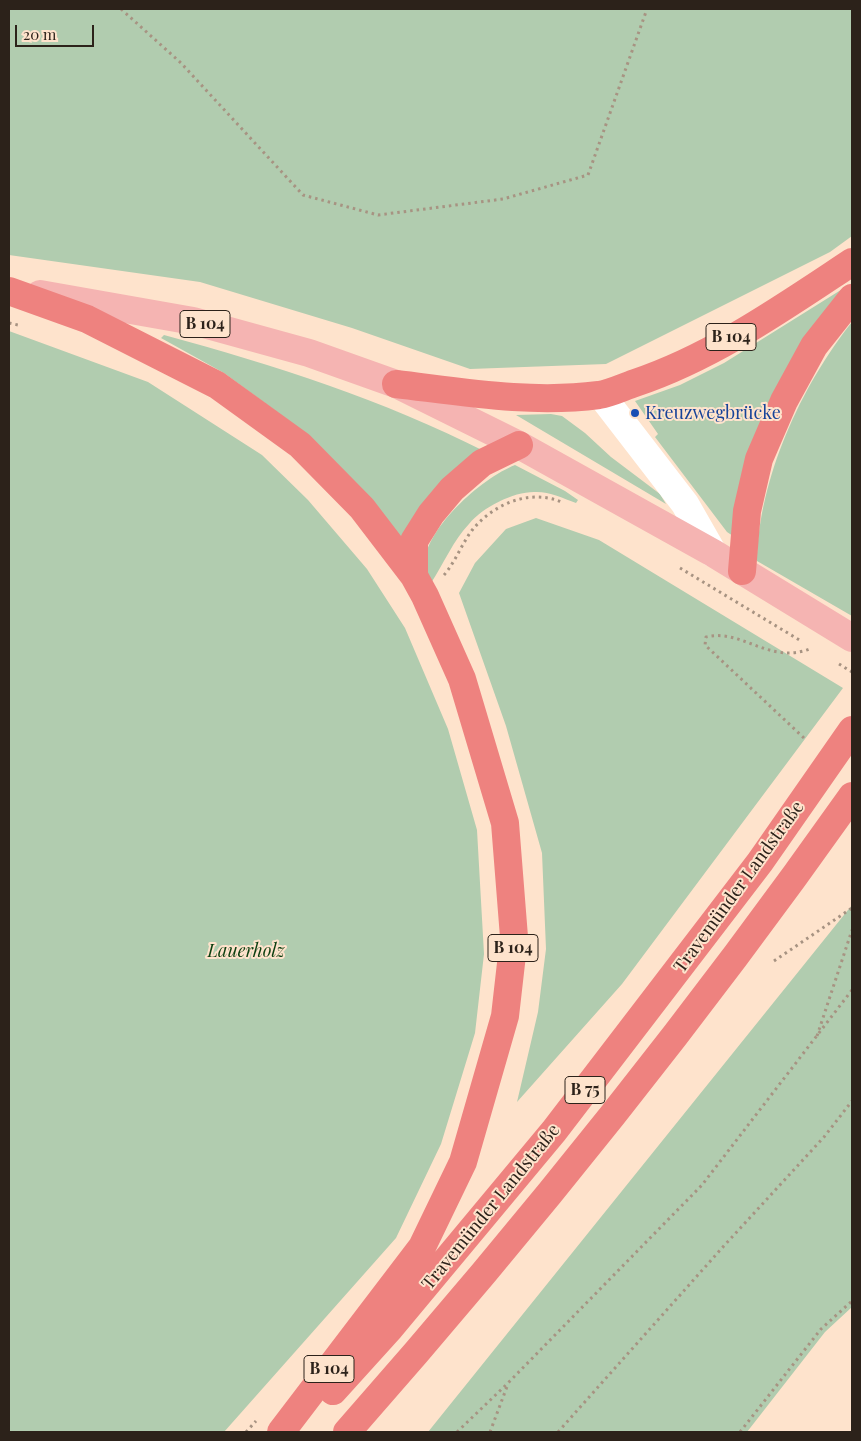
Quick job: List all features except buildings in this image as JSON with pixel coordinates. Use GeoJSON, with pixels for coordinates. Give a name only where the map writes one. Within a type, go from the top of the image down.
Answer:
{"type":"FeatureCollection","features":[{"type":"Feature","properties":{"kind":"highway","name":"B 104"},"geometry":{"type":"LineString","coordinates":[[396,384],[512,398],[552,399],[601,395],[658,375],[710,350],[799,298],[852,262]]}},
{"type":"Feature","properties":{"kind":"highway","name":"B 104"},"geometry":{"type":"LineString","coordinates":[[9,290],[87,319],[217,385],[300,445],[362,508],[420,586],[462,679],[505,823],[514,937],[505,1016],[463,1162],[422,1246],[281,1432]]}},
{"type":"Feature","properties":{"kind":"highway"},"geometry":{"type":"LineString","coordinates":[[742,572],[747,511],[758,459],[784,401],[814,346],[852,298]]}},
{"type":"Feature","properties":{"kind":"highway","name":"B 104"},"geometry":{"type":"LineString","coordinates":[[420,586],[414,541],[430,514],[452,489],[482,462],[519,445]]}},
{"type":"Feature","properties":{"kind":"highway","name":"Travemünder Landstraße"},"geometry":{"type":"LineString","coordinates":[[295,1432],[390,1328],[554,1131],[760,862],[852,730]]}},
{"type":"Feature","properties":{"kind":"highway","name":"Travemünder Landstraße"},"geometry":{"type":"LineString","coordinates":[[346,1432],[423,1346],[530,1219],[636,1086],[722,976],[852,796]]}},
{"type":"Feature","properties":{"kind":"main road","name":"B 104"},"geometry":{"type":"LineString","coordinates":[[9,290],[193,321],[309,353],[396,384],[519,445],[713,553],[849,637]]}},
{"type":"Feature","properties":{"kind":"lane"},"geometry":{"type":"LineString","coordinates":[[601,395],[685,504],[713,553]]}},
{"type":"Feature","properties":{"kind":"path"},"geometry":{"type":"LineString","coordinates":[[121,9],[181,63],[303,195],[378,216],[502,200],[588,175],[647,9]]}},
{"type":"Feature","properties":{"kind":"path"},"geometry":{"type":"LineString","coordinates":[[9,323],[28,328]]}},
{"type":"Feature","properties":{"kind":"path"},"geometry":{"type":"LineString","coordinates":[[420,586],[452,565],[472,530],[490,512],[515,499],[558,500],[566,504]]}},
{"type":"Feature","properties":{"kind":"path"},"geometry":{"type":"LineString","coordinates":[[674,564],[819,652]]}},
{"type":"Feature","properties":{"kind":"path"},"geometry":{"type":"LineString","coordinates":[[804,738],[705,645],[706,636],[718,634],[784,654],[801,652],[812,648]]}},
{"type":"Feature","properties":{"kind":"path"},"geometry":{"type":"LineString","coordinates":[[832,660],[852,672]]}},
{"type":"Feature","properties":{"kind":"path"},"geometry":{"type":"LineString","coordinates":[[774,961],[852,908]]}},
{"type":"Feature","properties":{"kind":"path"},"geometry":{"type":"LineString","coordinates":[[816,1038],[852,930]]}},
{"type":"Feature","properties":{"kind":"path"},"geometry":{"type":"LineString","coordinates":[[457,1432],[508,1383],[702,1185],[852,990]]}},
{"type":"Feature","properties":{"kind":"path"},"geometry":{"type":"LineString","coordinates":[[558,1432],[824,1137],[852,1101]]}},
{"type":"Feature","properties":{"kind":"path"},"geometry":{"type":"LineString","coordinates":[[740,1432],[821,1330],[852,1301]]}},
{"type":"Feature","properties":{"kind":"path"},"geometry":{"type":"LineString","coordinates":[[490,1432],[508,1383]]}},
{"type":"Feature","properties":{"kind":"green space"},"geometry":{"type":"Polygon","coordinates":[[[9,9],[852,9],[852,236],[830,252],[606,364],[470,369],[352,328],[200,282],[9,255],[9,9]]]}},
{"type":"Feature","properties":{"kind":"green space"},"geometry":{"type":"Polygon","coordinates":[[[852,283],[733,536],[727,532],[655,437],[658,434],[635,401],[680,385],[724,363],[852,283]]]}},
{"type":"Feature","properties":{"kind":"green space"},"geometry":{"type":"Polygon","coordinates":[[[852,322],[852,616],[757,561],[766,498],[774,466],[786,434],[816,375],[833,347],[852,322]]]}},
{"type":"Feature","properties":{"kind":"green space","name":"Lauerholz"},"geometry":{"type":"Polygon","coordinates":[[[9,331],[148,382],[262,455],[308,500],[367,569],[405,628],[448,729],[477,830],[484,954],[475,1033],[441,1144],[396,1238],[224,1432],[9,1432],[9,331]]]}},
{"type":"Feature","properties":{"kind":"green space"},"geometry":{"type":"Polygon","coordinates":[[[164,335],[288,371],[328,385],[408,416],[486,452],[403,542],[288,420],[224,373],[161,338],[164,335]]]}},
{"type":"Feature","properties":{"kind":"green space"},"geometry":{"type":"Polygon","coordinates":[[[551,414],[562,416],[585,433],[611,457],[660,494],[666,504],[516,415],[551,414]]]}},
{"type":"Feature","properties":{"kind":"green space"},"geometry":{"type":"Polygon","coordinates":[[[515,465],[565,491],[578,500],[576,503],[550,494],[534,492],[517,495],[490,506],[463,531],[431,583],[424,569],[426,554],[443,522],[471,493],[487,481],[515,465]]]}},
{"type":"Feature","properties":{"kind":"green space"},"geometry":{"type":"Polygon","coordinates":[[[536,518],[599,540],[843,688],[622,984],[517,1102],[538,1012],[546,949],[542,853],[506,726],[459,593],[475,563],[506,529],[536,518]]]}},
{"type":"Feature","properties":{"kind":"green space"},"geometry":{"type":"Polygon","coordinates":[[[852,905],[852,1307],[825,1332],[747,1432],[428,1432],[852,905]]]}},
{"type":"Feature","properties":{"kind":"place","name":"Kreuzwegbrücke"},"geometry":{"type":"Point","coordinates":[635,413]}}]}
